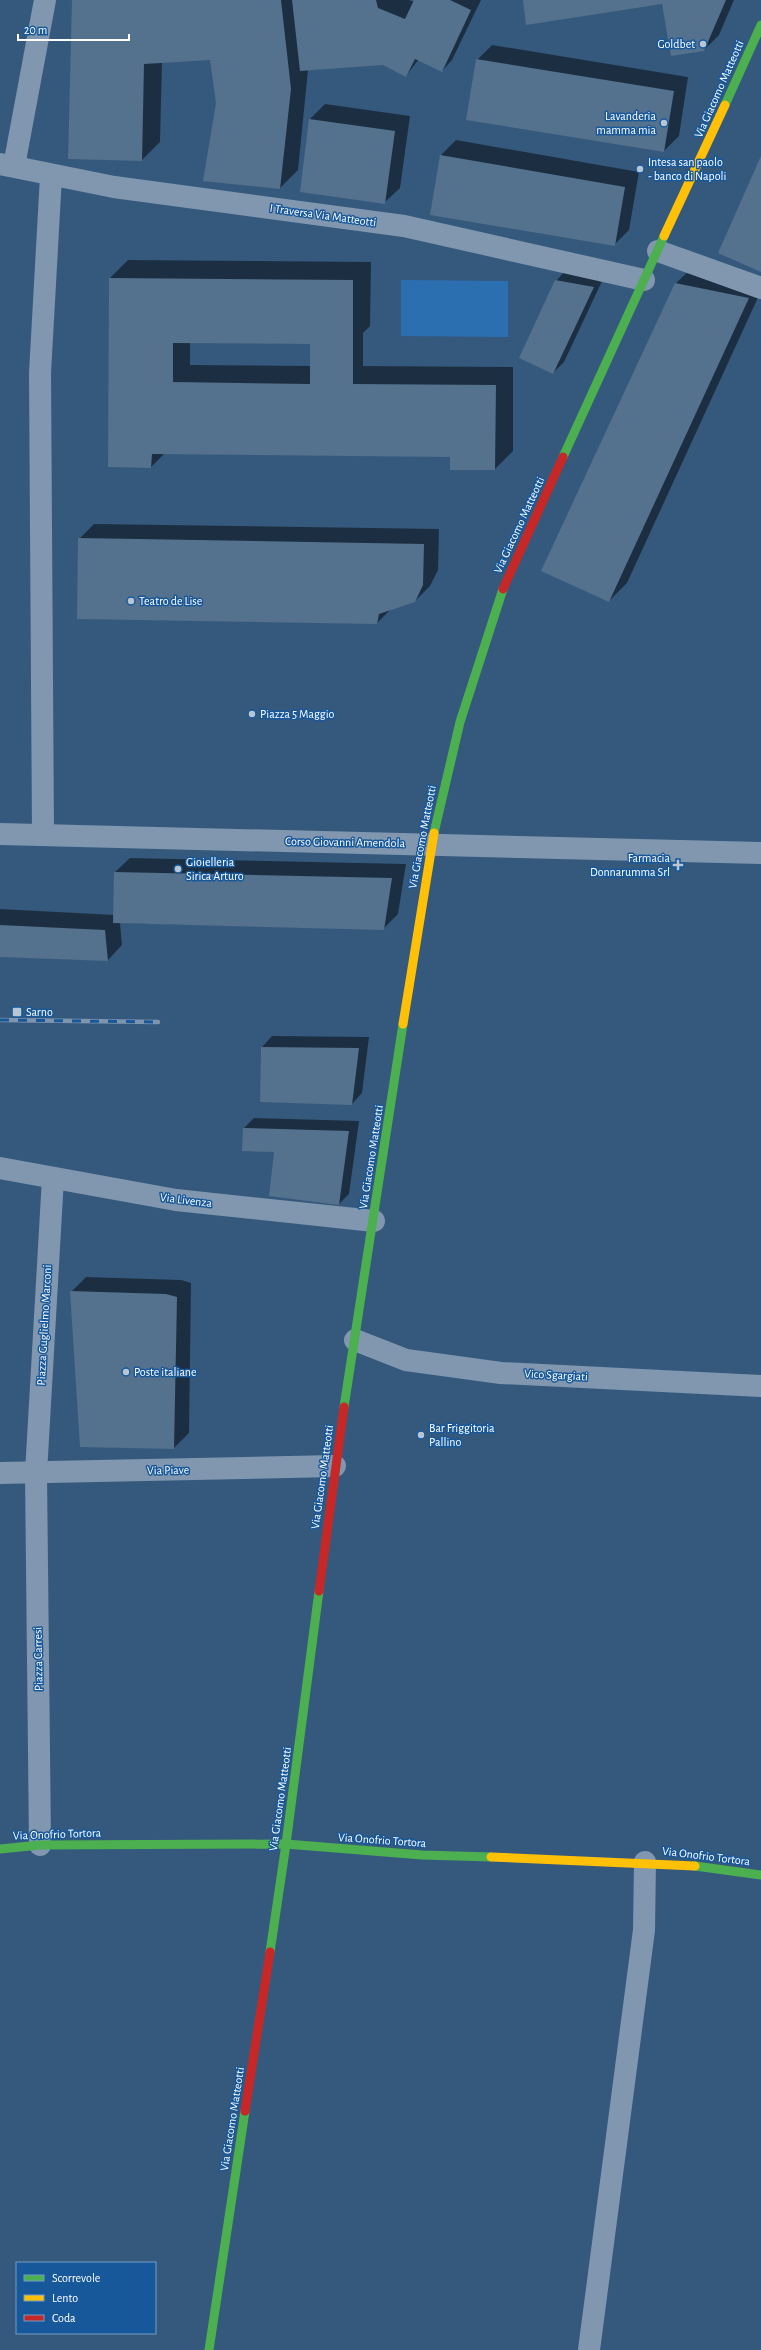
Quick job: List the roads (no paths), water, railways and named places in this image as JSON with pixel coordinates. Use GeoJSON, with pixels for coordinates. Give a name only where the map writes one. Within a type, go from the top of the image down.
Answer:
{"type":"FeatureCollection","features":[{"type":"Feature","properties":{"kind":"street"},"geometry":{"type":"LineString","coordinates":[[7,165],[45,0]]}},
{"type":"Feature","properties":{"kind":"street","name":"Via Giacomo Matteotti"},"geometry":{"type":"LineString","coordinates":[[209,2350],[286,1844],[335,1466],[431,844],[460,722],[503,589],[761,25]]}},
{"type":"Feature","properties":{"kind":"street","name":"I Traversa Via Matteotti"},"geometry":{"type":"LineString","coordinates":[[7,165],[51,176],[114,187],[404,226],[644,280]]}},
{"type":"Feature","properties":{"kind":"street"},"geometry":{"type":"LineString","coordinates":[[43,834],[40,373],[51,176]]}},
{"type":"Feature","properties":{"kind":"street"},"geometry":{"type":"LineString","coordinates":[[658,251],[761,288]]}},
{"type":"Feature","properties":{"kind":"street","name":"Corso Giovanni Amendola"},"geometry":{"type":"LineString","coordinates":[[0,834],[761,853]]}},
{"type":"Feature","properties":{"kind":"street","name":"Via Livenza"},"geometry":{"type":"LineString","coordinates":[[0,1168],[176,1200],[374,1221]]}},
{"type":"Feature","properties":{"kind":"street","name":"Piazza Guglielmo Marconi"},"geometry":{"type":"LineString","coordinates":[[36,1473],[53,1178]]}},
{"type":"Feature","properties":{"kind":"street","name":"Vico Sgargiati"},"geometry":{"type":"LineString","coordinates":[[355,1340],[406,1360],[500,1372],[761,1386]]}},
{"type":"Feature","properties":{"kind":"street","name":"Via Piave"},"geometry":{"type":"LineString","coordinates":[[0,1473],[335,1466]]}},
{"type":"Feature","properties":{"kind":"street","name":"Piazza Carresi"},"geometry":{"type":"LineString","coordinates":[[36,1473],[40,1845]]}},
{"type":"Feature","properties":{"kind":"street","name":"Via Onofrio Tortora"},"geometry":{"type":"LineString","coordinates":[[0,1849],[40,1845],[286,1844],[422,1855],[684,1864],[761,1875]]}},
{"type":"Feature","properties":{"kind":"street"},"geometry":{"type":"LineString","coordinates":[[589,2350],[644,1930],[645,1862]]}},
{"type":"Feature","properties":{"kind":"railway"},"geometry":{"type":"LineString","coordinates":[[0,1020],[158,1022]]}},
{"type":"Feature","properties":{"kind":"place","name":"Goldbet"},"geometry":{"type":"Point","coordinates":[703,44]}},
{"type":"Feature","properties":{"kind":"place","name":"Lavanderia mamma mia"},"geometry":{"type":"Point","coordinates":[664,123]}},
{"type":"Feature","properties":{"kind":"place","name":"Intesa san paolo - banco di Napoli"},"geometry":{"type":"Point","coordinates":[640,169]}},
{"type":"Feature","properties":{"kind":"place","name":"Teatro de Lise"},"geometry":{"type":"Point","coordinates":[131,601]}},
{"type":"Feature","properties":{"kind":"place","name":"Piazza 5 Maggio"},"geometry":{"type":"Point","coordinates":[252,714]}},
{"type":"Feature","properties":{"kind":"place","name":"Farmacia Donnarumma Srl"},"geometry":{"type":"Point","coordinates":[678,865]}},
{"type":"Feature","properties":{"kind":"place","name":"Gioielleria Sirica Arturo"},"geometry":{"type":"Point","coordinates":[178,869]}},
{"type":"Feature","properties":{"kind":"place","name":"Sarno"},"geometry":{"type":"Point","coordinates":[17,1012]}},
{"type":"Feature","properties":{"kind":"place","name":"Poste italiane"},"geometry":{"type":"Point","coordinates":[126,1372]}},
{"type":"Feature","properties":{"kind":"place","name":"Bar Friggitoria Pallino"},"geometry":{"type":"Point","coordinates":[421,1435]}}]}
